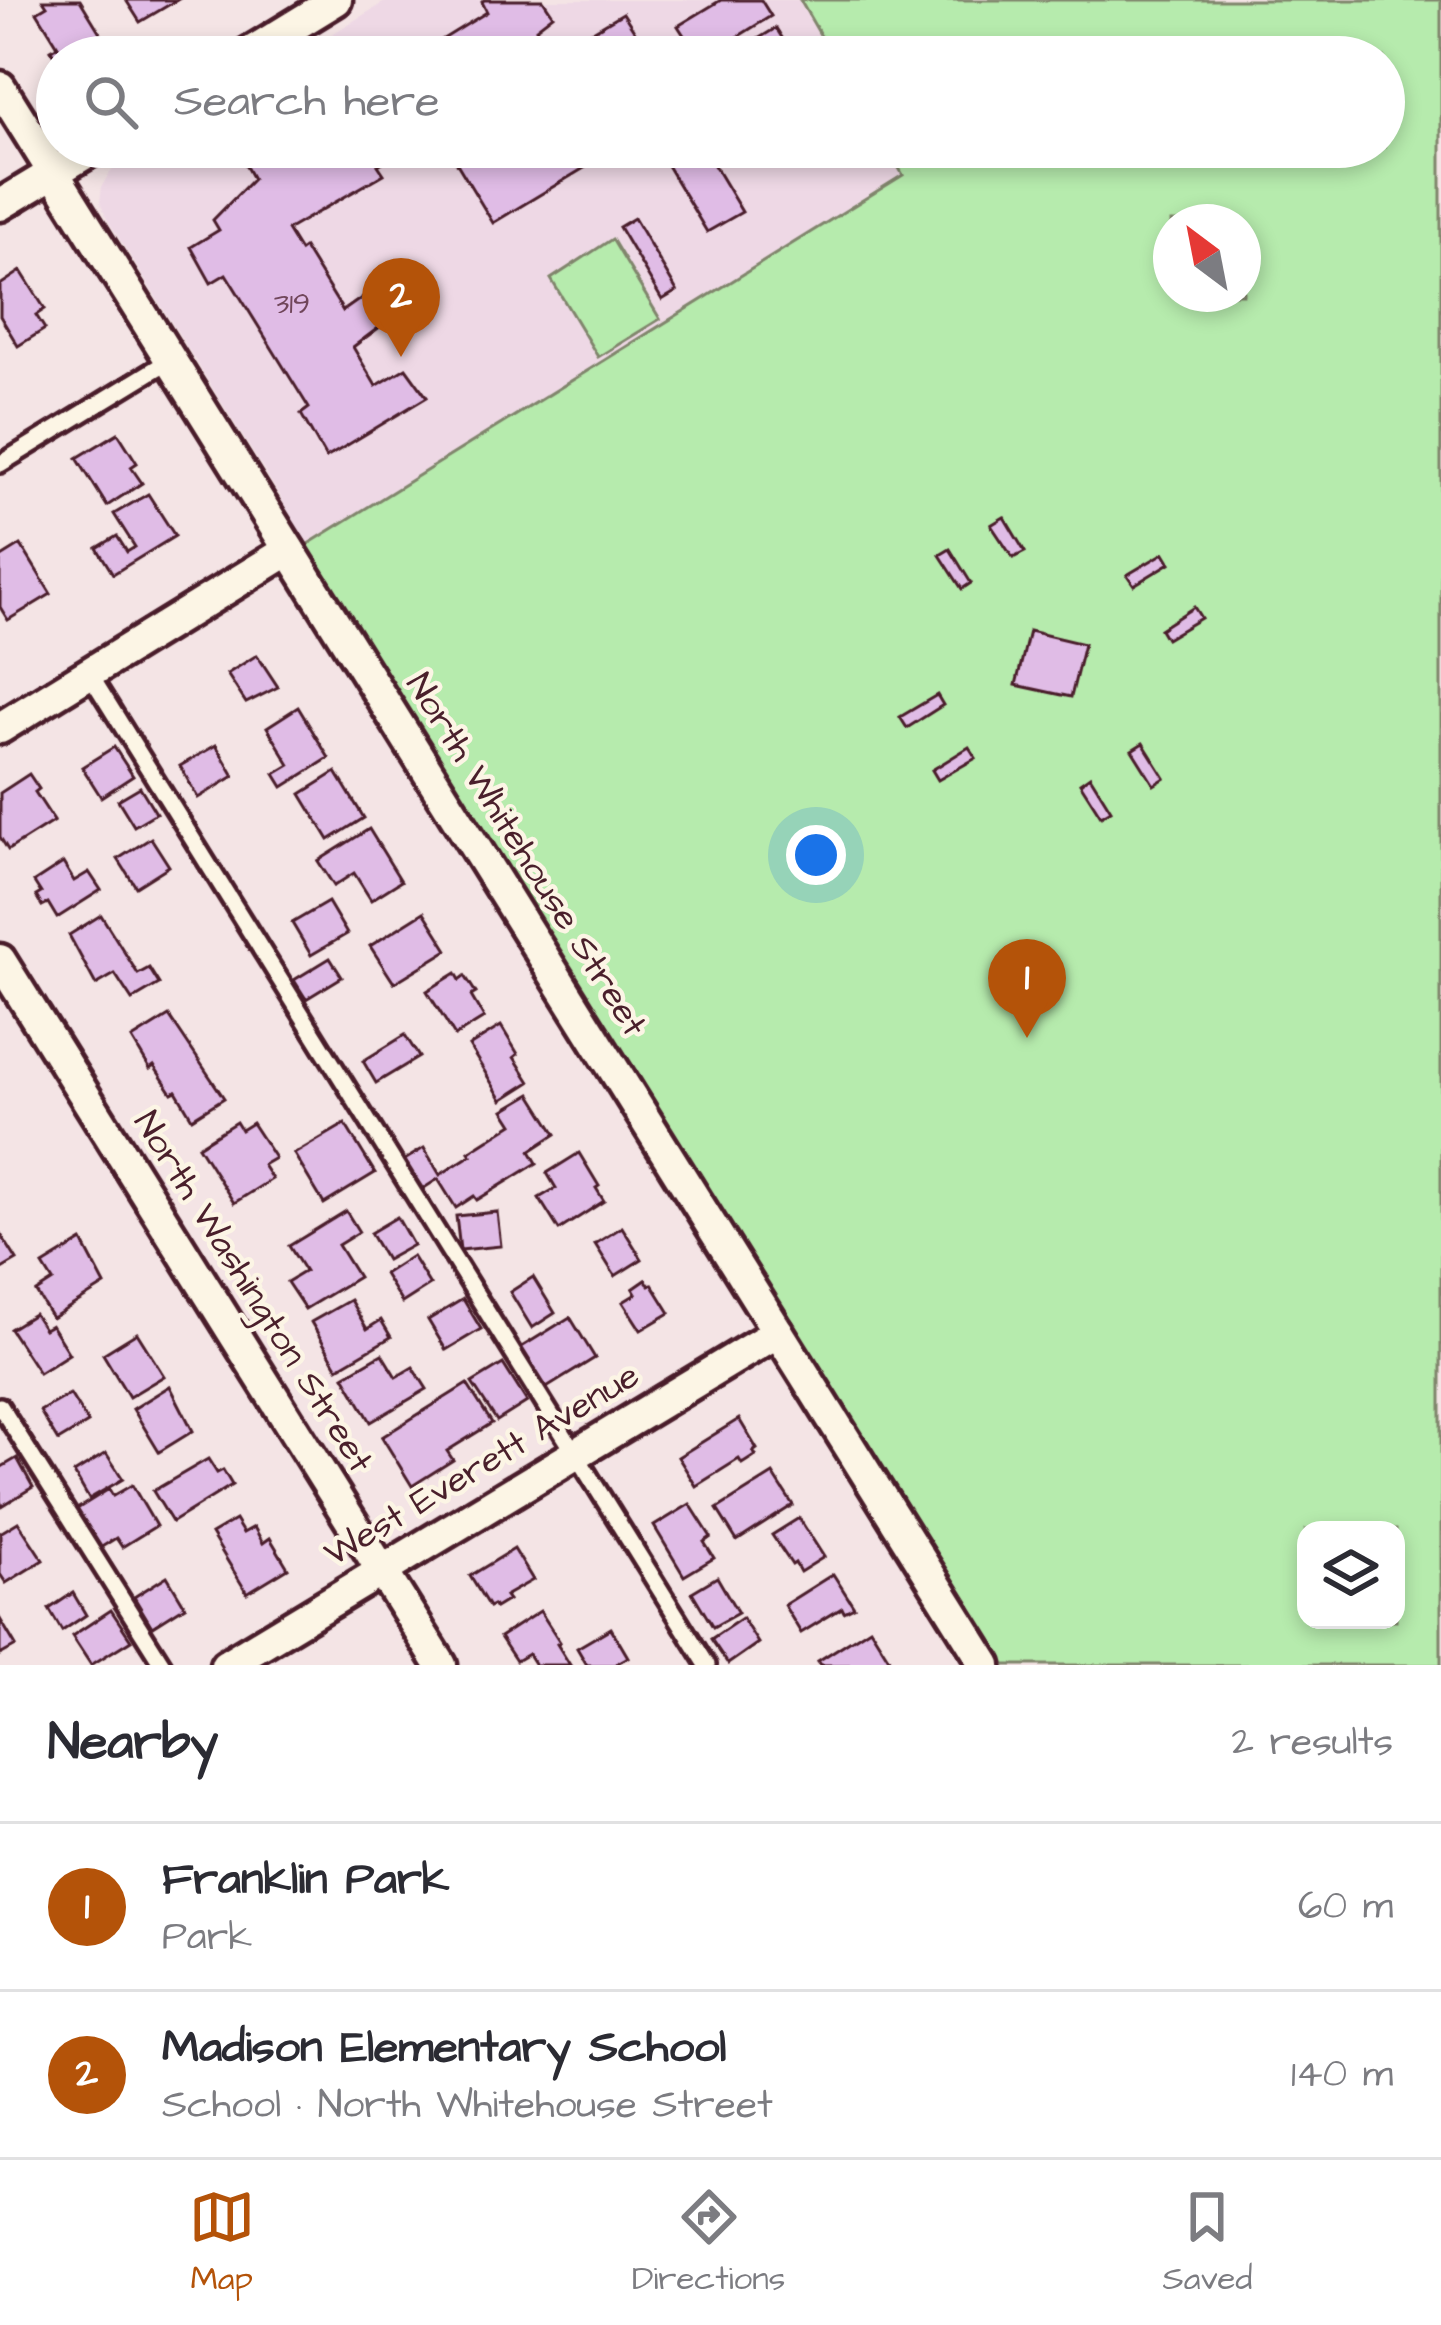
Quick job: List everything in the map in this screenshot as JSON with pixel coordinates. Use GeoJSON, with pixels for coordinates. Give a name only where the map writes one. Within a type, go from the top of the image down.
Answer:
{"type":"FeatureCollection","features":[{"type":"Feature","properties":{"kind":"street"},"geometry":{"type":"LineString","coordinates":[[277,36],[336,0]]}},
{"type":"Feature","properties":{"kind":"street","name":"North Whitehouse Street"},"geometry":{"type":"LineString","coordinates":[[0,87],[36,144]]}},
{"type":"Feature","properties":{"kind":"street","name":"North Whitehouse Street"},"geometry":{"type":"LineString","coordinates":[[51,168],[986,1665]]}},
{"type":"Feature","properties":{"kind":"street"},"geometry":{"type":"LineString","coordinates":[[0,205],[62,168]]}},
{"type":"Feature","properties":{"kind":"street"},"geometry":{"type":"LineString","coordinates":[[0,728],[289,550]]}},
{"type":"Feature","properties":{"kind":"street","name":"North Washington Street"},"geometry":{"type":"LineString","coordinates":[[0,960],[441,1665]]}},
{"type":"Feature","properties":{"kind":"street","name":"West Everett Avenue"},"geometry":{"type":"LineString","coordinates":[[226,1665],[778,1332]]}},
{"type":"Feature","properties":{"kind":"lane"},"geometry":{"type":"LineString","coordinates":[[0,464],[170,360]]}},
{"type":"Feature","properties":{"kind":"lane"},"geometry":{"type":"LineString","coordinates":[[89,673],[707,1665]]}},
{"type":"Feature","properties":{"kind":"lane"},"geometry":{"type":"LineString","coordinates":[[0,1406],[163,1665]]}},
{"type":"Feature","properties":{"kind":"shaded area"},"geometry":{"type":"Polygon","coordinates":[[[388,0],[800,0],[821,36],[329,36],[388,0]]]}},
{"type":"Feature","properties":{"kind":"shaded area"},"geometry":{"type":"Polygon","coordinates":[[[116,168],[899,168],[903,175],[305,546],[280,496],[107,219],[100,202],[116,168]]]}},
{"type":"Feature","properties":{"kind":"green space"},"geometry":{"type":"Polygon","coordinates":[[[800,0],[1441,0],[1441,1665],[1005,1665],[305,546],[903,175],[899,168],[1405,168],[1405,36],[821,36],[800,0]]]}},
{"type":"Feature","properties":{"kind":"green space"},"geometry":{"type":"Polygon","coordinates":[[[612,239],[660,319],[598,357],[551,279],[612,239]]]}},
{"type":"Feature","properties":{"kind":"building"},"geometry":{"type":"Polygon","coordinates":[[[43,0],[80,0],[102,36],[52,36],[37,12],[47,6],[43,0]]]}},
{"type":"Feature","properties":{"kind":"building"},"geometry":{"type":"Polygon","coordinates":[[[126,0],[177,0],[140,22],[126,0]]]}},
{"type":"Feature","properties":{"kind":"building"},"geometry":{"type":"Polygon","coordinates":[[[543,0],[553,15],[536,28],[541,36],[448,36],[487,12],[482,2],[543,0]]]}},
{"type":"Feature","properties":{"kind":"building"},"geometry":{"type":"Polygon","coordinates":[[[721,0],[761,0],[771,16],[739,36],[684,36],[678,26],[721,0]]]}},
{"type":"Feature","properties":{"kind":"building"},"geometry":{"type":"Polygon","coordinates":[[[623,13],[638,36],[587,36],[623,13]]]}},
{"type":"Feature","properties":{"kind":"building"},"geometry":{"type":"Polygon","coordinates":[[[247,168],[380,168],[384,174],[287,230],[300,251],[304,248],[343,311],[363,297],[381,326],[353,347],[376,386],[406,368],[427,397],[326,458],[301,414],[309,408],[226,274],[211,283],[191,247],[219,230],[213,220],[253,179],[247,168]]]}},
{"type":"Feature","properties":{"kind":"building"},"geometry":{"type":"Polygon","coordinates":[[[460,168],[584,168],[493,223],[460,168]]]}},
{"type":"Feature","properties":{"kind":"building"},"geometry":{"type":"Polygon","coordinates":[[[669,168],[716,168],[742,212],[707,232],[669,168]]]}},
{"type":"Feature","properties":{"kind":"building"},"geometry":{"type":"Polygon","coordinates":[[[634,218],[677,291],[662,300],[619,227],[634,218]]]}},
{"type":"Feature","properties":{"kind":"building"},"geometry":{"type":"Polygon","coordinates":[[[21,271],[45,309],[36,315],[45,329],[18,346],[0,316],[0,285],[21,271]]]}},
{"type":"Feature","properties":{"kind":"building"},"geometry":{"type":"Polygon","coordinates":[[[118,433],[137,463],[131,467],[142,483],[107,506],[77,458],[118,433]]]}},
{"type":"Feature","properties":{"kind":"building"},"geometry":{"type":"Polygon","coordinates":[[[148,494],[175,536],[113,574],[97,548],[117,536],[127,552],[135,547],[114,514],[148,494]]]}},
{"type":"Feature","properties":{"kind":"building"},"geometry":{"type":"Polygon","coordinates":[[[1004,517],[1025,552],[1013,558],[991,525],[1004,517]]]}},
{"type":"Feature","properties":{"kind":"building"},"geometry":{"type":"Polygon","coordinates":[[[21,545],[51,594],[8,620],[0,607],[0,558],[21,545]]]}},
{"type":"Feature","properties":{"kind":"building"},"geometry":{"type":"Polygon","coordinates":[[[950,549],[971,583],[962,589],[940,555],[950,549]]]}},
{"type":"Feature","properties":{"kind":"building"},"geometry":{"type":"Polygon","coordinates":[[[1164,553],[1170,563],[1134,585],[1127,575],[1164,553]]]}},
{"type":"Feature","properties":{"kind":"building"},"geometry":{"type":"Polygon","coordinates":[[[1194,607],[1201,618],[1166,639],[1160,629],[1194,607]]]}},
{"type":"Feature","properties":{"kind":"building"},"geometry":{"type":"Polygon","coordinates":[[[1029,631],[1084,644],[1071,697],[1016,685],[1029,631]]]}},
{"type":"Feature","properties":{"kind":"building"},"geometry":{"type":"Polygon","coordinates":[[[257,655],[278,687],[246,703],[227,674],[257,655]]]}},
{"type":"Feature","properties":{"kind":"building"},"geometry":{"type":"Polygon","coordinates":[[[937,695],[943,705],[907,728],[900,717],[937,695]]]}},
{"type":"Feature","properties":{"kind":"building"},"geometry":{"type":"Polygon","coordinates":[[[298,707],[329,758],[283,787],[275,774],[290,765],[267,727],[298,707]]]}},
{"type":"Feature","properties":{"kind":"building"},"geometry":{"type":"Polygon","coordinates":[[[1143,743],[1165,778],[1154,785],[1132,750],[1143,743]]]}},
{"type":"Feature","properties":{"kind":"building"},"geometry":{"type":"Polygon","coordinates":[[[216,745],[234,776],[198,798],[180,766],[216,745]]]}},
{"type":"Feature","properties":{"kind":"building"},"geometry":{"type":"Polygon","coordinates":[[[114,747],[133,776],[101,797],[82,767],[114,747]]]}},
{"type":"Feature","properties":{"kind":"building"},"geometry":{"type":"Polygon","coordinates":[[[969,747],[976,758],[938,780],[932,770],[969,747]]]}},
{"type":"Feature","properties":{"kind":"building"},"geometry":{"type":"Polygon","coordinates":[[[336,772],[364,818],[329,840],[301,794],[336,772]]]}},
{"type":"Feature","properties":{"kind":"building"},"geometry":{"type":"Polygon","coordinates":[[[29,774],[54,821],[8,850],[0,837],[0,793],[29,774]]]}},
{"type":"Feature","properties":{"kind":"building"},"geometry":{"type":"Polygon","coordinates":[[[1090,776],[1111,810],[1101,816],[1080,783],[1090,776]]]}},
{"type":"Feature","properties":{"kind":"building"},"geometry":{"type":"Polygon","coordinates":[[[140,787],[156,813],[134,826],[118,800],[140,787]]]}},
{"type":"Feature","properties":{"kind":"building"},"geometry":{"type":"Polygon","coordinates":[[[369,829],[401,881],[371,900],[354,873],[334,886],[318,861],[369,829]]]}},
{"type":"Feature","properties":{"kind":"building"},"geometry":{"type":"Polygon","coordinates":[[[151,838],[169,866],[136,887],[118,859],[151,838]]]}},
{"type":"Feature","properties":{"kind":"building"},"geometry":{"type":"Polygon","coordinates":[[[63,863],[74,881],[89,872],[101,890],[57,918],[48,903],[42,906],[34,882],[63,863]]]}},
{"type":"Feature","properties":{"kind":"building"},"geometry":{"type":"Polygon","coordinates":[[[328,902],[347,934],[311,955],[292,923],[328,902]]]}},
{"type":"Feature","properties":{"kind":"building"},"geometry":{"type":"Polygon","coordinates":[[[424,912],[448,950],[394,983],[370,946],[424,912]]]}},
{"type":"Feature","properties":{"kind":"building"},"geometry":{"type":"Polygon","coordinates":[[[101,915],[138,974],[149,968],[159,984],[132,1000],[115,974],[96,985],[69,935],[101,915]]]}},
{"type":"Feature","properties":{"kind":"building"},"geometry":{"type":"Polygon","coordinates":[[[330,958],[342,977],[306,999],[294,980],[330,958]]]}},
{"type":"Feature","properties":{"kind":"building"},"geometry":{"type":"Polygon","coordinates":[[[456,973],[460,980],[465,976],[476,993],[471,996],[484,1018],[455,1036],[427,991],[456,973]]]}},
{"type":"Feature","properties":{"kind":"building"},"geometry":{"type":"Polygon","coordinates":[[[169,1016],[224,1098],[192,1118],[176,1091],[172,1093],[154,1066],[150,1069],[132,1039],[169,1016]]]}},
{"type":"Feature","properties":{"kind":"building"},"geometry":{"type":"Polygon","coordinates":[[[501,1026],[530,1082],[502,1100],[469,1046],[501,1026]]]}},
{"type":"Feature","properties":{"kind":"building"},"geometry":{"type":"Polygon","coordinates":[[[405,1035],[419,1057],[376,1083],[363,1061],[405,1035]]]}},
{"type":"Feature","properties":{"kind":"building"},"geometry":{"type":"Polygon","coordinates":[[[531,1094],[556,1134],[530,1151],[537,1163],[456,1208],[438,1179],[421,1190],[403,1161],[424,1148],[440,1175],[513,1124],[504,1110],[531,1094]]]}},
{"type":"Feature","properties":{"kind":"building"},"geometry":{"type":"Polygon","coordinates":[[[236,1122],[241,1130],[252,1123],[275,1158],[263,1165],[272,1179],[234,1203],[198,1146],[236,1122]]]}},
{"type":"Feature","properties":{"kind":"building"},"geometry":{"type":"Polygon","coordinates":[[[345,1124],[375,1173],[324,1204],[294,1154],[345,1124]]]}},
{"type":"Feature","properties":{"kind":"building"},"geometry":{"type":"Polygon","coordinates":[[[579,1153],[604,1201],[559,1230],[539,1198],[556,1188],[547,1173],[579,1153]]]}},
{"type":"Feature","properties":{"kind":"building"},"geometry":{"type":"Polygon","coordinates":[[[346,1211],[359,1232],[338,1245],[358,1277],[305,1309],[287,1282],[305,1271],[289,1246],[346,1211]]]}},
{"type":"Feature","properties":{"kind":"building"},"geometry":{"type":"Polygon","coordinates":[[[497,1212],[501,1246],[460,1250],[456,1216],[497,1212]]]}},
{"type":"Feature","properties":{"kind":"building"},"geometry":{"type":"Polygon","coordinates":[[[397,1217],[413,1245],[386,1260],[370,1233],[397,1217]]]}},
{"type":"Feature","properties":{"kind":"building"},"geometry":{"type":"Polygon","coordinates":[[[622,1227],[642,1259],[615,1276],[595,1244],[622,1227]]]}},
{"type":"Feature","properties":{"kind":"building"},"geometry":{"type":"Polygon","coordinates":[[[0,1233],[17,1260],[0,1270],[0,1233]]]}},
{"type":"Feature","properties":{"kind":"building"},"geometry":{"type":"Polygon","coordinates":[[[82,1241],[105,1285],[52,1318],[36,1292],[53,1281],[43,1265],[82,1241]]]}},
{"type":"Feature","properties":{"kind":"building"},"geometry":{"type":"Polygon","coordinates":[[[412,1256],[430,1285],[402,1303],[384,1274],[412,1256]]]}},
{"type":"Feature","properties":{"kind":"building"},"geometry":{"type":"Polygon","coordinates":[[[533,1277],[555,1313],[532,1328],[510,1292],[533,1277]]]}},
{"type":"Feature","properties":{"kind":"building"},"geometry":{"type":"Polygon","coordinates":[[[646,1280],[670,1313],[641,1330],[623,1302],[646,1280]]]}},
{"type":"Feature","properties":{"kind":"building"},"geometry":{"type":"Polygon","coordinates":[[[463,1299],[481,1329],[446,1350],[428,1320],[463,1299]]]}},
{"type":"Feature","properties":{"kind":"building"},"geometry":{"type":"Polygon","coordinates":[[[350,1300],[367,1329],[381,1320],[391,1337],[338,1368],[311,1322],[350,1300]]]}},
{"type":"Feature","properties":{"kind":"building"},"geometry":{"type":"Polygon","coordinates":[[[34,1314],[44,1329],[51,1325],[69,1354],[39,1373],[10,1329],[34,1314]]]}},
{"type":"Feature","properties":{"kind":"building"},"geometry":{"type":"Polygon","coordinates":[[[570,1317],[595,1358],[545,1389],[520,1348],[570,1317]]]}},
{"type":"Feature","properties":{"kind":"building"},"geometry":{"type":"Polygon","coordinates":[[[137,1333],[164,1376],[129,1397],[103,1354],[137,1333]]]}},
{"type":"Feature","properties":{"kind":"building"},"geometry":{"type":"Polygon","coordinates":[[[382,1354],[396,1377],[413,1367],[427,1389],[371,1422],[344,1376],[382,1354]]]}},
{"type":"Feature","properties":{"kind":"building"},"geometry":{"type":"Polygon","coordinates":[[[503,1364],[527,1402],[497,1421],[472,1383],[503,1364]]]}},
{"type":"Feature","properties":{"kind":"building"},"geometry":{"type":"Polygon","coordinates":[[[467,1384],[492,1423],[447,1451],[453,1460],[412,1486],[382,1437],[467,1384]]]}},
{"type":"Feature","properties":{"kind":"building"},"geometry":{"type":"Polygon","coordinates":[[[170,1386],[193,1431],[159,1452],[133,1409],[170,1386]]]}},
{"type":"Feature","properties":{"kind":"building"},"geometry":{"type":"Polygon","coordinates":[[[70,1394],[88,1423],[58,1441],[40,1411],[70,1394]]]}},
{"type":"Feature","properties":{"kind":"building"},"geometry":{"type":"Polygon","coordinates":[[[739,1419],[756,1455],[742,1464],[739,1459],[696,1486],[678,1457],[739,1419]]]}},
{"type":"Feature","properties":{"kind":"building"},"geometry":{"type":"Polygon","coordinates":[[[106,1453],[123,1479],[89,1499],[74,1473],[106,1453]]]}},
{"type":"Feature","properties":{"kind":"building"},"geometry":{"type":"Polygon","coordinates":[[[17,1458],[33,1487],[2,1506],[0,1468],[17,1458]]]}},
{"type":"Feature","properties":{"kind":"building"},"geometry":{"type":"Polygon","coordinates":[[[208,1459],[232,1485],[172,1522],[153,1491],[208,1459]]]}},
{"type":"Feature","properties":{"kind":"building"},"geometry":{"type":"Polygon","coordinates":[[[773,1474],[793,1505],[737,1541],[717,1509],[773,1474]]]}},
{"type":"Feature","properties":{"kind":"building"},"geometry":{"type":"Polygon","coordinates":[[[132,1485],[156,1526],[122,1547],[116,1538],[100,1548],[77,1509],[109,1489],[113,1496],[132,1485]]]}},
{"type":"Feature","properties":{"kind":"building"},"geometry":{"type":"Polygon","coordinates":[[[690,1504],[711,1537],[704,1542],[714,1558],[684,1576],[654,1526],[690,1504]]]}},
{"type":"Feature","properties":{"kind":"building"},"geometry":{"type":"Polygon","coordinates":[[[799,1518],[824,1557],[800,1572],[772,1535],[799,1518]]]}},
{"type":"Feature","properties":{"kind":"building"},"geometry":{"type":"Polygon","coordinates":[[[235,1520],[243,1533],[254,1527],[263,1543],[270,1538],[288,1568],[247,1593],[211,1534],[235,1520]]]}},
{"type":"Feature","properties":{"kind":"building"},"geometry":{"type":"Polygon","coordinates":[[[18,1522],[43,1560],[6,1583],[0,1574],[0,1533],[18,1522]]]}},
{"type":"Feature","properties":{"kind":"building"},"geometry":{"type":"Polygon","coordinates":[[[514,1549],[533,1580],[505,1596],[508,1600],[495,1608],[489,1607],[470,1576],[514,1549]]]}},
{"type":"Feature","properties":{"kind":"building"},"geometry":{"type":"Polygon","coordinates":[[[833,1574],[854,1607],[844,1612],[842,1608],[801,1633],[784,1605],[833,1574]]]}},
{"type":"Feature","properties":{"kind":"building"},"geometry":{"type":"Polygon","coordinates":[[[167,1576],[185,1606],[152,1627],[134,1597],[167,1576]]]}},
{"type":"Feature","properties":{"kind":"building"},"geometry":{"type":"Polygon","coordinates":[[[717,1577],[738,1613],[713,1627],[692,1592],[717,1577]]]}},
{"type":"Feature","properties":{"kind":"building"},"geometry":{"type":"Polygon","coordinates":[[[73,1593],[86,1615],[62,1631],[49,1609],[73,1593]]]}},
{"type":"Feature","properties":{"kind":"building"},"geometry":{"type":"Polygon","coordinates":[[[111,1610],[131,1640],[91,1665],[72,1636],[111,1610]]]}},
{"type":"Feature","properties":{"kind":"building"},"geometry":{"type":"Polygon","coordinates":[[[540,1611],[570,1665],[535,1665],[528,1654],[516,1661],[500,1637],[540,1611]]]}},
{"type":"Feature","properties":{"kind":"building"},"geometry":{"type":"Polygon","coordinates":[[[742,1618],[758,1643],[728,1664],[711,1639],[742,1618]]]}},
{"type":"Feature","properties":{"kind":"building"},"geometry":{"type":"Polygon","coordinates":[[[0,1619],[16,1646],[0,1655],[0,1619]]]}},
{"type":"Feature","properties":{"kind":"building"},"geometry":{"type":"Polygon","coordinates":[[[611,1628],[628,1657],[614,1665],[587,1665],[577,1648],[611,1628]]]}},
{"type":"Feature","properties":{"kind":"building"},"geometry":{"type":"Polygon","coordinates":[[[870,1628],[893,1665],[821,1665],[818,1661],[870,1628]]]}},
{"type":"Feature","properties":{"kind":"place","name":"Madison Elementary School"},"geometry":{"type":"Point","coordinates":[401,357]}},
{"type":"Feature","properties":{"kind":"place","name":"Franklin Park"},"geometry":{"type":"Point","coordinates":[1027,1038]}}]}
